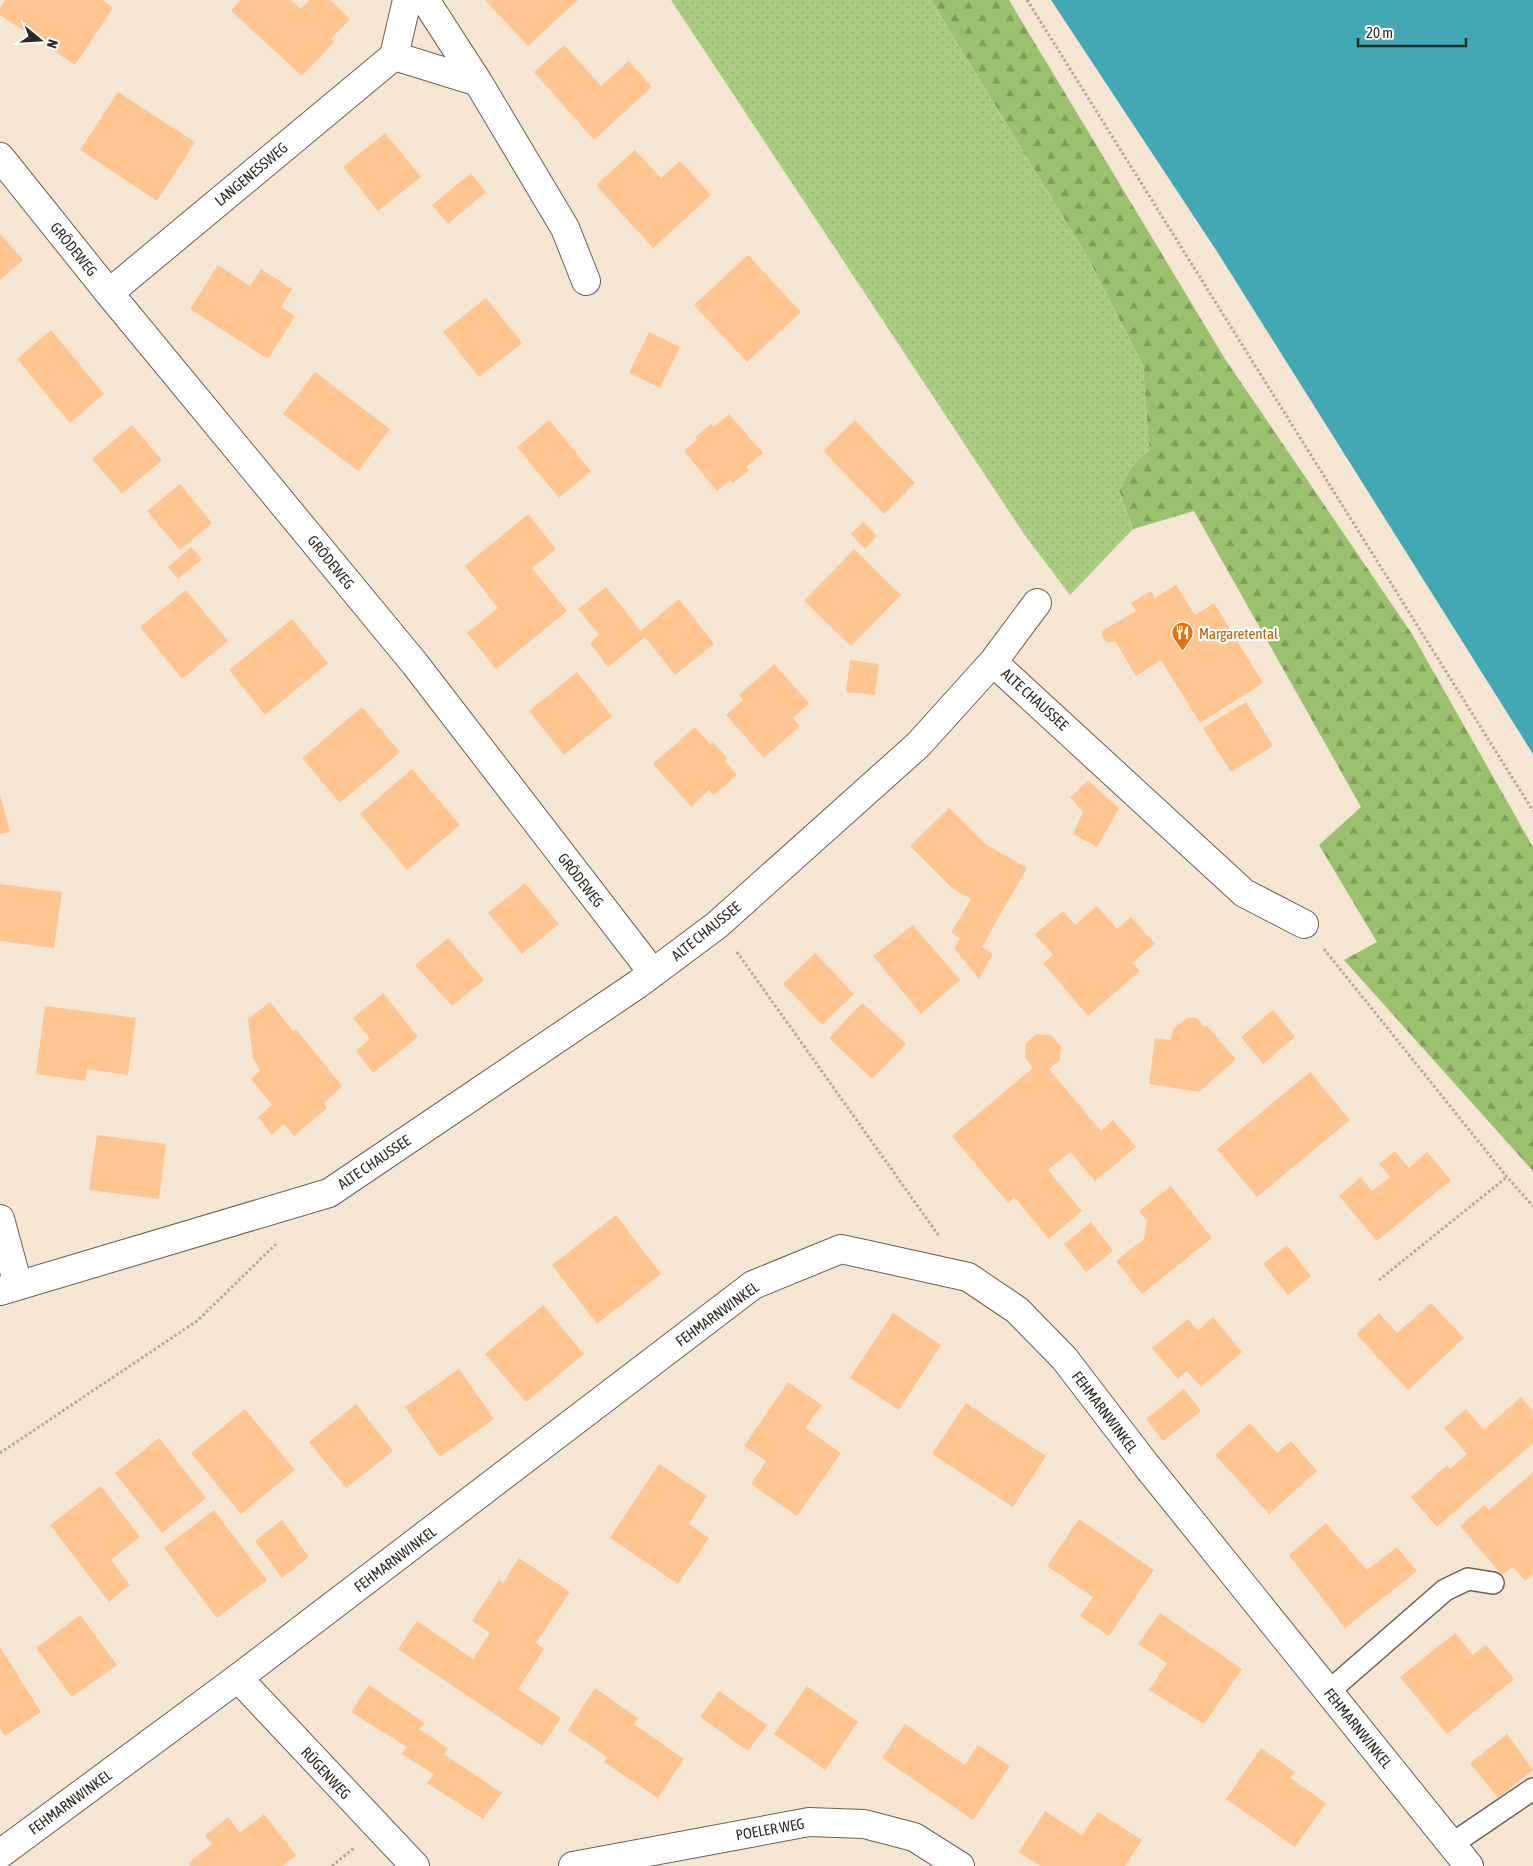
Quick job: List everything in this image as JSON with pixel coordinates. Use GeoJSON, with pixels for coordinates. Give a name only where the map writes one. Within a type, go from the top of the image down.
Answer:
{"type":"FeatureCollection","features":[{"type":"Feature","properties":{"kind":"street"},"geometry":{"type":"LineString","coordinates":[[407,0],[394,56],[478,82]]}},
{"type":"Feature","properties":{"kind":"street"},"geometry":{"type":"LineString","coordinates":[[425,0],[478,82],[565,228],[586,281]]}},
{"type":"Feature","properties":{"kind":"street","name":"LANGENESSWEG"},"geometry":{"type":"LineString","coordinates":[[109,292],[394,56]]}},
{"type":"Feature","properties":{"kind":"street","name":"GRÖDEWEG"},"geometry":{"type":"LineString","coordinates":[[0,157],[415,664],[653,973]]}},
{"type":"Feature","properties":{"kind":"street"},"geometry":{"type":"LineString","coordinates":[[993,662],[1036,603]]}},
{"type":"Feature","properties":{"kind":"street","name":"ALTE CHAUSSEE"},"geometry":{"type":"LineString","coordinates":[[9,1288],[328,1193],[653,973],[717,925],[918,745],[993,662],[1244,893],[1304,924]]}},
{"type":"Feature","properties":{"kind":"street"},"geometry":{"type":"LineString","coordinates":[[0,1220],[9,1288]]}},
{"type":"Feature","properties":{"kind":"street","name":"FEHMARNWINKEL"},"geometry":{"type":"LineString","coordinates":[[0,1854],[238,1678],[753,1285],[841,1249],[968,1277],[1018,1310],[1064,1358],[1146,1465],[1469,1866]]}},
{"type":"Feature","properties":{"kind":"street","name":"RÜGENWEG"},"geometry":{"type":"LineString","coordinates":[[238,1678],[415,1866]]}},
{"type":"Feature","properties":{"kind":"street","name":"POELER WEG"},"geometry":{"type":"LineString","coordinates":[[573,1866],[809,1822],[864,1824],[914,1838],[960,1866]]}},
{"type":"Feature","properties":{"kind":"lane"},"geometry":{"type":"LineString","coordinates":[[1328,1692],[1445,1590],[1468,1579],[1493,1583]]}},
{"type":"Feature","properties":{"kind":"lane"},"geometry":{"type":"LineString","coordinates":[[1452,1844],[1533,1788]]}},
{"type":"Feature","properties":{"kind":"path"},"geometry":{"type":"LineString","coordinates":[[1027,0],[1533,811]]}},
{"type":"Feature","properties":{"kind":"path"},"geometry":{"type":"LineString","coordinates":[[1304,924],[1507,1177],[1533,1206]]}},
{"type":"Feature","properties":{"kind":"path"},"geometry":{"type":"LineString","coordinates":[[717,925],[939,1237]]}},
{"type":"Feature","properties":{"kind":"path"},"geometry":{"type":"LineString","coordinates":[[1379,1280],[1507,1177]]}},
{"type":"Feature","properties":{"kind":"path"},"geometry":{"type":"LineString","coordinates":[[0,1453],[197,1321],[280,1240]]}},
{"type":"Feature","properties":{"kind":"green space"},"geometry":{"type":"Polygon","coordinates":[[[671,0],[931,0],[1088,258],[1143,366],[1149,450],[1131,467],[1119,490],[1133,529],[1070,595],[1024,534],[671,0]]]}},
{"type":"Feature","properties":{"kind":"green space"},"geometry":{"type":"Polygon","coordinates":[[[931,0],[1009,0],[1225,359],[1412,634],[1533,847],[1533,1171],[1344,960],[1377,942],[1319,845],[1361,807],[1194,511],[1133,529],[1119,490],[1131,467],[1149,450],[1143,366],[1088,258],[931,0]]]}},
{"type":"Feature","properties":{"kind":"water"},"geometry":{"type":"Polygon","coordinates":[[[1051,0],[1533,0],[1533,754],[1218,253],[1051,0]]]}},
{"type":"Feature","properties":{"kind":"building"},"geometry":{"type":"Polygon","coordinates":[[[5,0],[102,0],[113,8],[75,65],[0,15],[0,8],[5,0]]]}},
{"type":"Feature","properties":{"kind":"building"},"geometry":{"type":"Polygon","coordinates":[[[240,0],[291,0],[301,9],[309,0],[330,0],[350,19],[331,39],[334,42],[302,76],[231,11],[240,0]]]}},
{"type":"Feature","properties":{"kind":"building"},"geometry":{"type":"Polygon","coordinates":[[[485,0],[578,0],[528,46],[485,0]]]}},
{"type":"Feature","properties":{"kind":"building"},"geometry":{"type":"Polygon","coordinates":[[[564,45],[601,86],[629,61],[652,87],[594,140],[534,72],[564,45]]]}},
{"type":"Feature","properties":{"kind":"building"},"geometry":{"type":"Polygon","coordinates":[[[118,92],[195,142],[157,201],[80,150],[118,92]]]}},
{"type":"Feature","properties":{"kind":"building"},"geometry":{"type":"Polygon","coordinates":[[[385,133],[421,177],[378,211],[343,167],[385,133]]]}},
{"type":"Feature","properties":{"kind":"building"},"geometry":{"type":"Polygon","coordinates":[[[635,150],[661,178],[680,161],[711,195],[653,248],[596,185],[635,150]]]}},
{"type":"Feature","properties":{"kind":"building"},"geometry":{"type":"Polygon","coordinates":[[[471,173],[486,192],[448,224],[432,205],[471,173]]]}},
{"type":"Feature","properties":{"kind":"building"},"geometry":{"type":"Polygon","coordinates":[[[0,234],[23,260],[0,280],[0,234]]]}},
{"type":"Feature","properties":{"kind":"building"},"geometry":{"type":"Polygon","coordinates":[[[748,255],[801,312],[747,362],[694,305],[748,255]]]}},
{"type":"Feature","properties":{"kind":"building"},"geometry":{"type":"Polygon","coordinates":[[[218,265],[250,286],[261,269],[292,289],[281,307],[295,316],[268,359],[190,309],[218,265]]]}},
{"type":"Feature","properties":{"kind":"building"},"geometry":{"type":"Polygon","coordinates":[[[486,298],[522,343],[479,377],[443,332],[486,298]]]}},
{"type":"Feature","properties":{"kind":"building"},"geometry":{"type":"Polygon","coordinates":[[[51,330],[104,394],[70,423],[17,359],[51,330]]]}},
{"type":"Feature","properties":{"kind":"building"},"geometry":{"type":"Polygon","coordinates":[[[649,332],[680,347],[660,388],[629,373],[649,332]]]}},
{"type":"Feature","properties":{"kind":"building"},"geometry":{"type":"Polygon","coordinates":[[[315,372],[390,429],[358,471],[283,414],[315,372]]]}},
{"type":"Feature","properties":{"kind":"building"},"geometry":{"type":"Polygon","coordinates":[[[729,414],[763,453],[746,467],[749,470],[733,483],[730,480],[717,491],[684,451],[697,440],[695,437],[711,424],[714,427],[729,414]]]}},
{"type":"Feature","properties":{"kind":"building"},"geometry":{"type":"Polygon","coordinates":[[[549,420],[591,471],[559,498],[517,447],[549,420]]]}},
{"type":"Feature","properties":{"kind":"building"},"geometry":{"type":"Polygon","coordinates":[[[855,420],[915,483],[884,514],[823,451],[855,420]]]}},
{"type":"Feature","properties":{"kind":"building"},"geometry":{"type":"Polygon","coordinates":[[[132,425],[162,460],[122,494],[92,459],[132,425]]]}},
{"type":"Feature","properties":{"kind":"building"},"geometry":{"type":"Polygon","coordinates":[[[180,484],[212,523],[180,550],[147,511],[180,484]]]}},
{"type":"Feature","properties":{"kind":"building"},"geometry":{"type":"Polygon","coordinates":[[[528,514],[556,549],[532,568],[567,611],[496,669],[467,633],[498,608],[465,566],[528,514]]]}},
{"type":"Feature","properties":{"kind":"building"},"geometry":{"type":"Polygon","coordinates":[[[863,522],[877,536],[865,549],[851,534],[863,522]]]}},
{"type":"Feature","properties":{"kind":"building"},"geometry":{"type":"Polygon","coordinates":[[[191,547],[202,559],[178,579],[168,567],[191,547]]]}},
{"type":"Feature","properties":{"kind":"building"},"geometry":{"type":"Polygon","coordinates":[[[854,549],[901,595],[851,646],[804,601],[854,549]]]}},
{"type":"Feature","properties":{"kind":"building","name":"Margaretental"},"geometry":{"type":"Polygon","coordinates":[[[1176,585],[1195,615],[1214,603],[1263,683],[1200,723],[1161,660],[1136,676],[1115,641],[1107,643],[1102,636],[1102,631],[1136,611],[1131,603],[1151,591],[1155,598],[1176,585]]]}},
{"type":"Feature","properties":{"kind":"building"},"geometry":{"type":"Polygon","coordinates":[[[606,587],[641,631],[679,599],[714,644],[675,675],[645,637],[608,667],[590,643],[599,635],[578,609],[606,587]]]}},
{"type":"Feature","properties":{"kind":"building"},"geometry":{"type":"Polygon","coordinates":[[[186,590],[228,641],[182,679],[140,627],[186,590]]]}},
{"type":"Feature","properties":{"kind":"building"},"geometry":{"type":"Polygon","coordinates":[[[292,619],[328,663],[265,715],[229,670],[292,619]]]}},
{"type":"Feature","properties":{"kind":"building"},"geometry":{"type":"Polygon","coordinates":[[[850,660],[879,664],[875,695],[846,692],[850,660]]]}},
{"type":"Feature","properties":{"kind":"building"},"geometry":{"type":"Polygon","coordinates":[[[774,664],[809,703],[793,718],[800,726],[764,758],[726,715],[743,700],[739,695],[774,664]]]}},
{"type":"Feature","properties":{"kind":"building"},"geometry":{"type":"Polygon","coordinates":[[[577,672],[612,716],[564,755],[529,711],[577,672]]]}},
{"type":"Feature","properties":{"kind":"building"},"geometry":{"type":"Polygon","coordinates":[[[1246,702],[1273,746],[1231,772],[1203,728],[1246,702]]]}},
{"type":"Feature","properties":{"kind":"building"},"geometry":{"type":"Polygon","coordinates":[[[362,707],[400,752],[340,803],[302,758],[362,707]]]}},
{"type":"Feature","properties":{"kind":"building"},"geometry":{"type":"Polygon","coordinates":[[[695,727],[710,744],[713,742],[727,758],[725,761],[737,775],[714,795],[709,790],[691,807],[653,764],[695,727]]]}},
{"type":"Feature","properties":{"kind":"building"},"geometry":{"type":"Polygon","coordinates":[[[412,769],[460,825],[407,870],[360,814],[412,769]]]}},
{"type":"Feature","properties":{"kind":"building"},"geometry":{"type":"Polygon","coordinates":[[[1088,781],[1119,808],[1097,847],[1073,834],[1083,812],[1070,797],[1088,781]]]}},
{"type":"Feature","properties":{"kind":"building"},"geometry":{"type":"Polygon","coordinates":[[[0,794],[10,832],[0,834],[0,794]]]}},
{"type":"Feature","properties":{"kind":"building"},"geometry":{"type":"Polygon","coordinates":[[[949,808],[985,844],[1027,868],[982,947],[993,954],[979,979],[954,948],[960,938],[951,933],[971,899],[952,888],[910,846],[949,808]]]}},
{"type":"Feature","properties":{"kind":"building"},"geometry":{"type":"Polygon","coordinates":[[[525,883],[559,924],[522,954],[488,913],[525,883]]]}},
{"type":"Feature","properties":{"kind":"building"},"geometry":{"type":"Polygon","coordinates":[[[0,884],[62,892],[54,948],[0,941],[0,884]]]}},
{"type":"Feature","properties":{"kind":"building"},"geometry":{"type":"Polygon","coordinates":[[[1097,906],[1117,929],[1131,917],[1155,944],[1132,963],[1140,971],[1088,1016],[1043,963],[1053,955],[1035,934],[1063,911],[1075,925],[1097,906]]]}},
{"type":"Feature","properties":{"kind":"building"},"geometry":{"type":"Polygon","coordinates":[[[913,925],[960,980],[921,1014],[873,956],[913,925]]]}},
{"type":"Feature","properties":{"kind":"building"},"geometry":{"type":"Polygon","coordinates":[[[448,938],[484,980],[452,1006],[415,965],[448,938]]]}},
{"type":"Feature","properties":{"kind":"building"},"geometry":{"type":"Polygon","coordinates":[[[815,953],[854,994],[822,1025],[783,984],[815,953]]]}},
{"type":"Feature","properties":{"kind":"building"},"geometry":{"type":"Polygon","coordinates":[[[383,993],[418,1037],[373,1073],[356,1051],[370,1039],[353,1018],[383,993]]]}},
{"type":"Feature","properties":{"kind":"building"},"geometry":{"type":"Polygon","coordinates":[[[270,1002],[293,1031],[296,1029],[342,1086],[324,1103],[327,1108],[294,1136],[284,1124],[272,1135],[258,1117],[272,1105],[251,1079],[260,1071],[253,1058],[248,1019],[270,1002]]]}},
{"type":"Feature","properties":{"kind":"building"},"geometry":{"type":"Polygon","coordinates":[[[862,1003],[906,1044],[872,1079],[829,1038],[862,1003]]]}},
{"type":"Feature","properties":{"kind":"building"},"geometry":{"type":"Polygon","coordinates":[[[45,1006],[136,1018],[128,1075],[87,1069],[85,1081],[36,1074],[45,1006]]]}},
{"type":"Feature","properties":{"kind":"building"},"geometry":{"type":"Polygon","coordinates":[[[1273,1010],[1295,1037],[1263,1064],[1241,1037],[1273,1010]]]}},
{"type":"Feature","properties":{"kind":"building"},"geometry":{"type":"Polygon","coordinates":[[[1187,1018],[1197,1018],[1204,1027],[1206,1025],[1236,1059],[1199,1092],[1149,1084],[1155,1038],[1171,1040],[1173,1029],[1187,1018]]]}},
{"type":"Feature","properties":{"kind":"building"},"geometry":{"type":"Polygon","coordinates":[[[1037,1034],[1051,1035],[1061,1046],[1060,1060],[1049,1069],[1101,1131],[1113,1120],[1136,1147],[1095,1181],[1070,1152],[1048,1170],[1082,1211],[1049,1239],[1014,1197],[1008,1203],[952,1136],[1033,1068],[1025,1057],[1026,1043],[1037,1034]]]}},
{"type":"Feature","properties":{"kind":"building"},"geometry":{"type":"Polygon","coordinates":[[[1310,1072],[1350,1120],[1257,1197],[1217,1149],[1310,1072]]]}},
{"type":"Feature","properties":{"kind":"building"},"geometry":{"type":"Polygon","coordinates":[[[97,1135],[166,1144],[159,1199],[89,1190],[97,1135]]]}},
{"type":"Feature","properties":{"kind":"building"},"geometry":{"type":"Polygon","coordinates":[[[1395,1151],[1409,1168],[1427,1152],[1451,1180],[1377,1241],[1339,1196],[1361,1177],[1372,1191],[1390,1177],[1379,1164],[1395,1151]]]}},
{"type":"Feature","properties":{"kind":"building"},"geometry":{"type":"Polygon","coordinates":[[[1171,1186],[1212,1238],[1142,1294],[1116,1261],[1144,1239],[1147,1221],[1139,1211],[1171,1186]]]}},
{"type":"Feature","properties":{"kind":"building"},"geometry":{"type":"Polygon","coordinates":[[[616,1215],[661,1274],[597,1324],[552,1265],[616,1215]]]}},
{"type":"Feature","properties":{"kind":"building"},"geometry":{"type":"Polygon","coordinates":[[[1091,1222],[1113,1251],[1086,1272],[1064,1244],[1091,1222]]]}},
{"type":"Feature","properties":{"kind":"building"},"geometry":{"type":"Polygon","coordinates":[[[1287,1245],[1311,1276],[1288,1295],[1263,1264],[1287,1245]]]}},
{"type":"Feature","properties":{"kind":"building"},"geometry":{"type":"Polygon","coordinates":[[[1431,1303],[1464,1338],[1408,1390],[1356,1334],[1379,1313],[1397,1333],[1431,1303]]]}},
{"type":"Feature","properties":{"kind":"building"},"geometry":{"type":"Polygon","coordinates":[[[543,1305],[584,1354],[526,1402],[485,1354],[543,1305]]]}},
{"type":"Feature","properties":{"kind":"building"},"geometry":{"type":"Polygon","coordinates":[[[893,1313],[941,1345],[899,1410],[850,1378],[893,1313]]]}},
{"type":"Feature","properties":{"kind":"building"},"geometry":{"type":"Polygon","coordinates":[[[1213,1317],[1242,1352],[1201,1387],[1187,1371],[1178,1379],[1152,1348],[1188,1319],[1198,1331],[1213,1317]]]}},
{"type":"Feature","properties":{"kind":"building"},"geometry":{"type":"Polygon","coordinates":[[[459,1369],[494,1419],[440,1457],[405,1407],[459,1369]]]}},
{"type":"Feature","properties":{"kind":"building"},"geometry":{"type":"Polygon","coordinates":[[[788,1382],[822,1405],[805,1428],[841,1453],[797,1516],[751,1484],[766,1461],[744,1446],[788,1382]]]}},
{"type":"Feature","properties":{"kind":"building"},"geometry":{"type":"Polygon","coordinates":[[[1184,1389],[1201,1411],[1163,1441],[1146,1419],[1184,1389]]]}},
{"type":"Feature","properties":{"kind":"building"},"geometry":{"type":"Polygon","coordinates":[[[1521,1397],[1533,1411],[1533,1443],[1437,1527],[1411,1497],[1447,1465],[1450,1469],[1467,1454],[1444,1428],[1466,1409],[1484,1430],[1521,1397]]]}},
{"type":"Feature","properties":{"kind":"building"},"geometry":{"type":"Polygon","coordinates":[[[966,1403],[1046,1456],[1013,1507],[932,1454],[966,1403]]]}},
{"type":"Feature","properties":{"kind":"building"},"geometry":{"type":"Polygon","coordinates":[[[356,1404],[393,1451],[346,1488],[309,1442],[356,1404]]]}},
{"type":"Feature","properties":{"kind":"building"},"geometry":{"type":"Polygon","coordinates":[[[245,1409],[295,1470],[241,1514],[191,1453],[245,1409]]]}},
{"type":"Feature","properties":{"kind":"building"},"geometry":{"type":"Polygon","coordinates":[[[1250,1423],[1277,1453],[1291,1441],[1317,1471],[1269,1514],[1215,1455],[1250,1423]]]}},
{"type":"Feature","properties":{"kind":"building"},"geometry":{"type":"Polygon","coordinates":[[[159,1438],[206,1498],[162,1533],[115,1473],[159,1438]]]}},
{"type":"Feature","properties":{"kind":"building"},"geometry":{"type":"Polygon","coordinates":[[[659,1464],[707,1496],[689,1524],[709,1538],[678,1584],[610,1538],[659,1464]]]}},
{"type":"Feature","properties":{"kind":"building"},"geometry":{"type":"Polygon","coordinates":[[[1533,1472],[1533,1574],[1525,1581],[1513,1567],[1502,1575],[1460,1526],[1484,1505],[1489,1510],[1533,1472]]]}},
{"type":"Feature","properties":{"kind":"building"},"geometry":{"type":"Polygon","coordinates":[[[101,1486],[140,1537],[111,1560],[130,1585],[109,1602],[50,1525],[101,1486]]]}},
{"type":"Feature","properties":{"kind":"building"},"geometry":{"type":"Polygon","coordinates":[[[214,1510],[267,1580],[217,1618],[164,1548],[214,1510]]]}},
{"type":"Feature","properties":{"kind":"building"},"geometry":{"type":"Polygon","coordinates":[[[1079,1519],[1154,1570],[1109,1636],[1080,1616],[1093,1597],[1047,1566],[1079,1519]]]}},
{"type":"Feature","properties":{"kind":"building"},"geometry":{"type":"Polygon","coordinates":[[[282,1520],[309,1557],[282,1578],[255,1541],[282,1520]]]}},
{"type":"Feature","properties":{"kind":"building"},"geometry":{"type":"Polygon","coordinates":[[[1326,1523],[1367,1570],[1397,1547],[1417,1571],[1345,1628],[1289,1555],[1326,1523]]]}},
{"type":"Feature","properties":{"kind":"building"},"geometry":{"type":"Polygon","coordinates":[[[519,1558],[570,1592],[536,1643],[544,1649],[518,1689],[561,1718],[542,1746],[398,1649],[417,1621],[473,1659],[490,1633],[472,1621],[499,1580],[503,1583],[519,1558]]]}},
{"type":"Feature","properties":{"kind":"building"},"geometry":{"type":"Polygon","coordinates":[[[1160,1613],[1242,1669],[1204,1724],[1149,1690],[1167,1663],[1138,1644],[1160,1613]]]}},
{"type":"Feature","properties":{"kind":"building"},"geometry":{"type":"Polygon","coordinates":[[[80,1615],[117,1665],[72,1697],[36,1648],[80,1615]]]}},
{"type":"Feature","properties":{"kind":"building"},"geometry":{"type":"Polygon","coordinates":[[[1455,1633],[1473,1655],[1486,1645],[1514,1679],[1447,1734],[1400,1677],[1455,1633]]]}},
{"type":"Feature","properties":{"kind":"building"},"geometry":{"type":"Polygon","coordinates":[[[0,1647],[41,1712],[5,1736],[0,1729],[0,1647]]]}},
{"type":"Feature","properties":{"kind":"building"},"geometry":{"type":"Polygon","coordinates":[[[369,1685],[425,1723],[419,1729],[448,1748],[444,1754],[502,1793],[483,1819],[427,1783],[434,1774],[401,1754],[407,1747],[351,1712],[369,1685]]]}},
{"type":"Feature","properties":{"kind":"building"},"geometry":{"type":"Polygon","coordinates":[[[807,1686],[858,1722],[825,1770],[774,1734],[807,1686]]]}},
{"type":"Feature","properties":{"kind":"building"},"geometry":{"type":"Polygon","coordinates":[[[595,1688],[638,1718],[634,1724],[684,1759],[658,1798],[604,1762],[607,1757],[568,1730],[595,1688]]]}},
{"type":"Feature","properties":{"kind":"building"},"geometry":{"type":"Polygon","coordinates":[[[719,1691],[767,1725],[748,1751],[700,1717],[719,1691]]]}},
{"type":"Feature","properties":{"kind":"building"},"geometry":{"type":"Polygon","coordinates":[[[905,1724],[965,1765],[978,1745],[1010,1766],[973,1820],[882,1758],[905,1724]]]}},
{"type":"Feature","properties":{"kind":"building"},"geometry":{"type":"Polygon","coordinates":[[[1507,1734],[1533,1770],[1498,1798],[1470,1763],[1507,1734]]]}},
{"type":"Feature","properties":{"kind":"building"},"geometry":{"type":"Polygon","coordinates":[[[1261,1748],[1295,1772],[1290,1778],[1326,1803],[1295,1847],[1226,1799],[1261,1748]]]}},
{"type":"Feature","properties":{"kind":"building"},"geometry":{"type":"Polygon","coordinates":[[[1045,1811],[1082,1835],[1098,1812],[1142,1840],[1125,1866],[1040,1866],[1019,1852],[1045,1811]]]}},
{"type":"Feature","properties":{"kind":"building"},"geometry":{"type":"Polygon","coordinates":[[[264,1814],[296,1855],[283,1866],[190,1866],[188,1863],[212,1844],[205,1836],[228,1817],[240,1833],[264,1814]]]}},
{"type":"Feature","properties":{"kind":"place","name":"Margaretental"},"geometry":{"type":"Point","coordinates":[1183,652]}}]}
